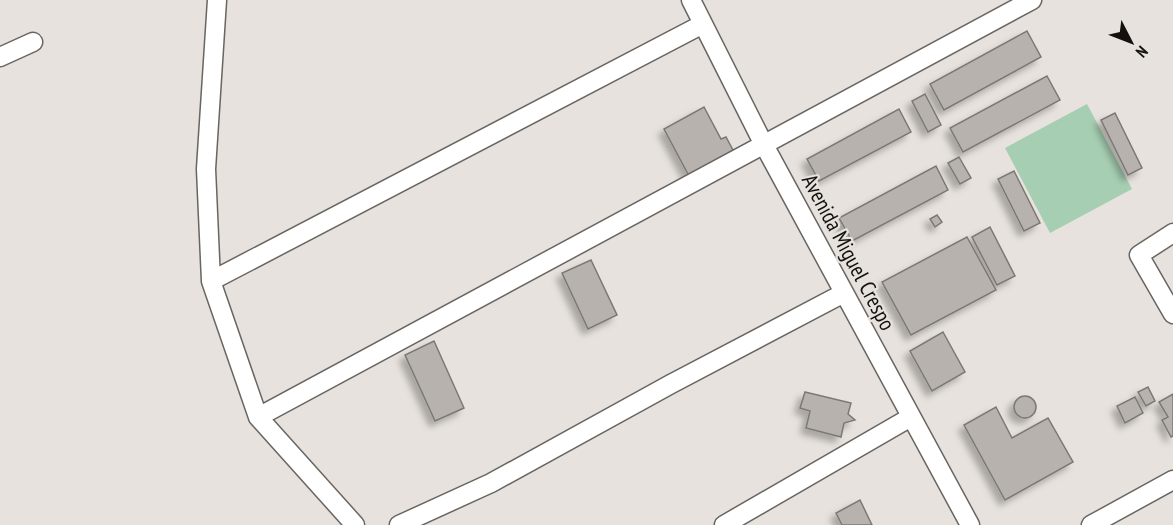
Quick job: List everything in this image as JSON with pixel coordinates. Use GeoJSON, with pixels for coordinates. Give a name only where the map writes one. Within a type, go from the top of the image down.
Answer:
{"type":"FeatureCollection","features":[{"type":"Feature","properties":{"kind":"street"},"geometry":{"type":"LineString","coordinates":[[217,0],[206,169],[211,281],[258,417],[355,525]]}},
{"type":"Feature","properties":{"kind":"street","name":"Avenida Miguel Crespo"},"geometry":{"type":"LineString","coordinates":[[691,0],[763,143],[970,525]]}},
{"type":"Feature","properties":{"kind":"street"},"geometry":{"type":"LineString","coordinates":[[258,417],[1032,0]]}},
{"type":"Feature","properties":{"kind":"street"},"geometry":{"type":"LineString","coordinates":[[211,281],[703,24]]}},
{"type":"Feature","properties":{"kind":"street"},"geometry":{"type":"LineString","coordinates":[[0,57],[33,42]]}},
{"type":"Feature","properties":{"kind":"street"},"geometry":{"type":"LineString","coordinates":[[1173,233],[1139,255],[1173,314]]}},
{"type":"Feature","properties":{"kind":"street"},"geometry":{"type":"LineString","coordinates":[[399,525],[491,483],[671,384],[844,293]]}},
{"type":"Feature","properties":{"kind":"street"},"geometry":{"type":"LineString","coordinates":[[724,525],[911,417]]}},
{"type":"Feature","properties":{"kind":"street"},"geometry":{"type":"LineString","coordinates":[[1091,525],[1173,480]]}},
{"type":"Feature","properties":{"kind":"green space"},"geometry":{"type":"Polygon","coordinates":[[[1087,104],[1132,189],[1050,233],[1005,148],[1087,104]]]}},
{"type":"Feature","properties":{"kind":"building"},"geometry":{"type":"Polygon","coordinates":[[[1027,31],[1041,57],[944,110],[930,84],[1027,31]]]}},
{"type":"Feature","properties":{"kind":"building"},"geometry":{"type":"Polygon","coordinates":[[[1047,76],[1060,100],[963,152],[950,128],[1047,76]]]}},
{"type":"Feature","properties":{"kind":"building"},"geometry":{"type":"Polygon","coordinates":[[[925,94],[941,125],[928,132],[912,101],[925,94]]]}},
{"type":"Feature","properties":{"kind":"building"},"geometry":{"type":"Polygon","coordinates":[[[704,107],[721,139],[726,137],[734,152],[689,176],[664,129],[704,107]]]}},
{"type":"Feature","properties":{"kind":"building"},"geometry":{"type":"Polygon","coordinates":[[[899,109],[911,132],[819,181],[807,159],[899,109]]]}},
{"type":"Feature","properties":{"kind":"building"},"geometry":{"type":"Polygon","coordinates":[[[1115,113],[1142,168],[1128,175],[1101,120],[1115,113]]]}},
{"type":"Feature","properties":{"kind":"building"},"geometry":{"type":"Polygon","coordinates":[[[959,157],[971,178],[960,184],[948,163],[959,157]]]}},
{"type":"Feature","properties":{"kind":"building"},"geometry":{"type":"Polygon","coordinates":[[[936,166],[948,190],[852,241],[839,218],[936,166]]]}},
{"type":"Feature","properties":{"kind":"building"},"geometry":{"type":"Polygon","coordinates":[[[1014,171],[1040,223],[1024,231],[998,179],[1014,171]]]}},
{"type":"Feature","properties":{"kind":"building"},"geometry":{"type":"Polygon","coordinates":[[[937,215],[942,222],[935,227],[930,219],[937,215]]]}},
{"type":"Feature","properties":{"kind":"building"},"geometry":{"type":"Polygon","coordinates":[[[990,227],[1015,276],[997,285],[972,237],[990,227]]]}},
{"type":"Feature","properties":{"kind":"building"},"geometry":{"type":"Polygon","coordinates":[[[967,237],[996,290],[911,335],[882,282],[967,237]]]}},
{"type":"Feature","properties":{"kind":"building"},"geometry":{"type":"Polygon","coordinates":[[[591,260],[617,315],[588,329],[562,273],[591,260]]]}},
{"type":"Feature","properties":{"kind":"building"},"geometry":{"type":"Polygon","coordinates":[[[943,332],[965,372],[932,391],[910,351],[943,332]]]}},
{"type":"Feature","properties":{"kind":"building"},"geometry":{"type":"Polygon","coordinates":[[[434,341],[464,408],[435,421],[405,355],[434,341]]]}},
{"type":"Feature","properties":{"kind":"building"},"geometry":{"type":"Polygon","coordinates":[[[1148,387],[1155,401],[1146,406],[1138,392],[1148,387]]]}},
{"type":"Feature","properties":{"kind":"building"},"geometry":{"type":"Polygon","coordinates":[[[805,392],[851,403],[848,414],[855,420],[844,423],[841,437],[806,428],[810,411],[800,408],[805,392]]]}},
{"type":"Feature","properties":{"kind":"building"},"geometry":{"type":"Polygon","coordinates":[[[1173,394],[1173,436],[1171,437],[1162,420],[1168,417],[1159,402],[1173,394]]]}},
{"type":"Feature","properties":{"kind":"building"},"geometry":{"type":"Polygon","coordinates":[[[1025,396],[1033,399],[1036,407],[1033,415],[1025,418],[1017,415],[1014,407],[1017,399],[1025,396]]]}},
{"type":"Feature","properties":{"kind":"building"},"geometry":{"type":"Polygon","coordinates":[[[1135,397],[1143,413],[1125,423],[1117,406],[1135,397]]]}},
{"type":"Feature","properties":{"kind":"building"},"geometry":{"type":"Polygon","coordinates":[[[996,407],[1012,438],[1048,418],[1073,462],[1005,500],[964,425],[996,407]]]}},
{"type":"Feature","properties":{"kind":"building"},"geometry":{"type":"Polygon","coordinates":[[[860,500],[872,525],[842,525],[836,513],[860,500]]]}}]}
